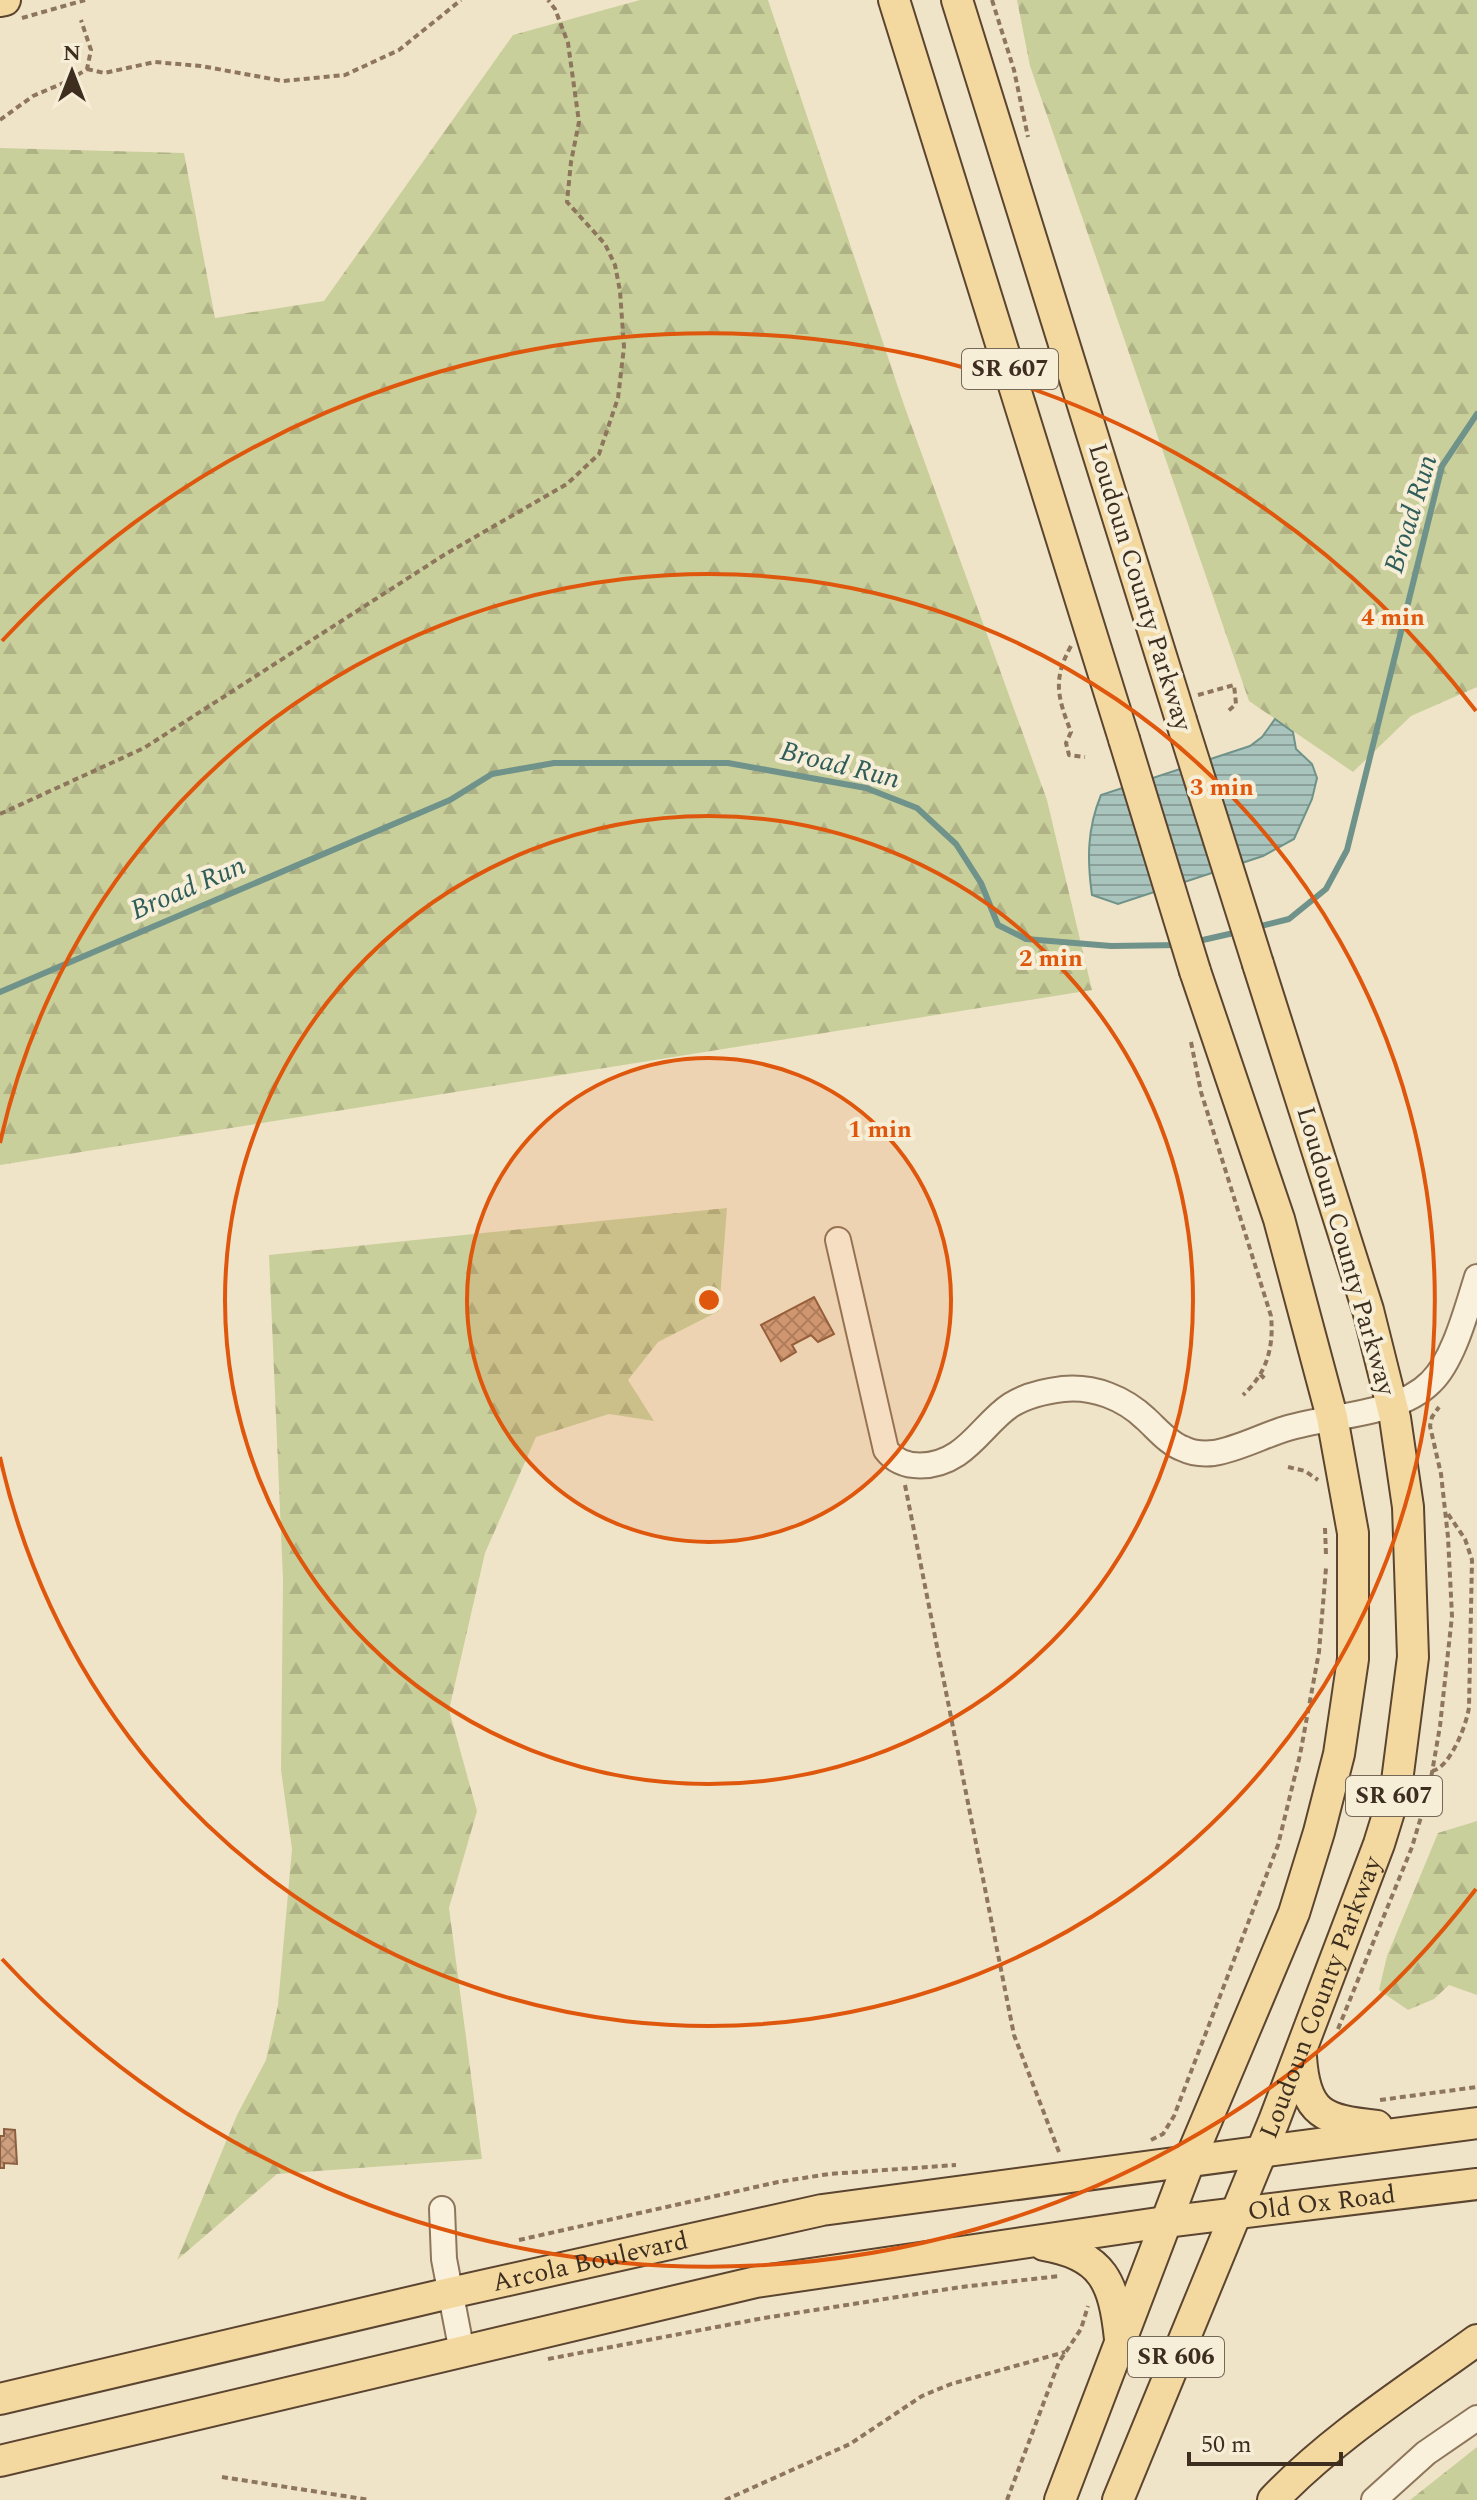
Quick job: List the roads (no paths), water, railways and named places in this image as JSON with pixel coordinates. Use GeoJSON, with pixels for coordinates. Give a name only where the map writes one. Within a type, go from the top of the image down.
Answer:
{"type":"FeatureCollection","features":[{"type":"Feature","properties":{"kind":"main road","name":"Loudoun County Parkway"},"geometry":{"type":"LineString","coordinates":[[894,0],[1195,971],[1279,1219],[1332,1417],[1353,1533],[1353,1659],[1339,1754],[1319,1832],[1294,1913],[1165,2222],[1060,2500]]}},
{"type":"Feature","properties":{"kind":"main road","name":"Loudoun County Parkway"},"geometry":{"type":"LineString","coordinates":[[957,0],[1188,708],[1258,964],[1368,1310],[1392,1405],[1405,1476],[1411,1554],[1413,1657],[1403,1748],[1396,1789],[1379,1844],[1301,2054],[1118,2500]]}},
{"type":"Feature","properties":{"kind":"main road"},"geometry":{"type":"LineString","coordinates":[[1301,2054],[1302,2079],[1307,2097],[1327,2115],[1343,2122],[1427,2128]]}},
{"type":"Feature","properties":{"kind":"main road"},"geometry":{"type":"LineString","coordinates":[[1189,2162],[1477,2123]]}},
{"type":"Feature","properties":{"kind":"main road","name":"Arcola Boulevard"},"geometry":{"type":"LineString","coordinates":[[0,2399],[450,2293],[822,2210],[1189,2162]]}},
{"type":"Feature","properties":{"kind":"main road","name":"Old Ox Road"},"geometry":{"type":"LineString","coordinates":[[1165,2222],[1477,2184]]}},
{"type":"Feature","properties":{"kind":"main road"},"geometry":{"type":"LineString","coordinates":[[0,2461],[756,2282],[1165,2222]]}},
{"type":"Feature","properties":{"kind":"main road"},"geometry":{"type":"LineString","coordinates":[[1006,2245],[1042,2244],[1062,2248],[1091,2261],[1107,2283],[1115,2302],[1121,2340]]}},
{"type":"Feature","properties":{"kind":"main road"},"geometry":{"type":"LineString","coordinates":[[1273,2500],[1296,2476],[1477,2340]]}},
{"type":"Feature","properties":{"kind":"lane"},"geometry":{"type":"LineString","coordinates":[[838,1240],[886,1450],[901,1463],[915,1466],[944,1461],[958,1454],[1014,1403],[1050,1390],[1088,1389],[1118,1399],[1145,1417],[1181,1449],[1203,1453],[1224,1450],[1332,1417],[1392,1405],[1418,1394],[1433,1381],[1447,1360],[1477,1277]]}},
{"type":"Feature","properties":{"kind":"lane"},"geometry":{"type":"LineString","coordinates":[[442,2209],[442,2243],[462,2352]]}},
{"type":"Feature","properties":{"kind":"lane"},"geometry":{"type":"LineString","coordinates":[[1374,2500],[1426,2453],[1477,2418]]}},
{"type":"Feature","properties":{"kind":"water"},"geometry":{"type":"Polygon","coordinates":[[[1275,719],[1293,732],[1296,749],[1312,764],[1317,778],[1312,799],[1294,839],[1263,856],[1118,904],[1092,895],[1089,845],[1101,795],[1250,746],[1262,737],[1275,719]]]}},
{"type":"Feature","properties":{"kind":"waterway","name":"Broad Run"},"geometry":{"type":"LineString","coordinates":[[1257,927],[1289,919],[1326,889],[1347,850],[1442,466],[1477,414]]}},
{"type":"Feature","properties":{"kind":"waterway","name":"Broad Run"},"geometry":{"type":"LineString","coordinates":[[0,992],[450,800],[492,774],[554,763],[728,763],[866,788],[917,808],[956,844],[981,883],[998,925],[1026,939],[1111,946],[1180,945]]}},
{"type":"Feature","properties":{"kind":"waterway","name":"Broad Run"},"geometry":{"type":"LineString","coordinates":[[1194,942],[1238,932]]}}]}
